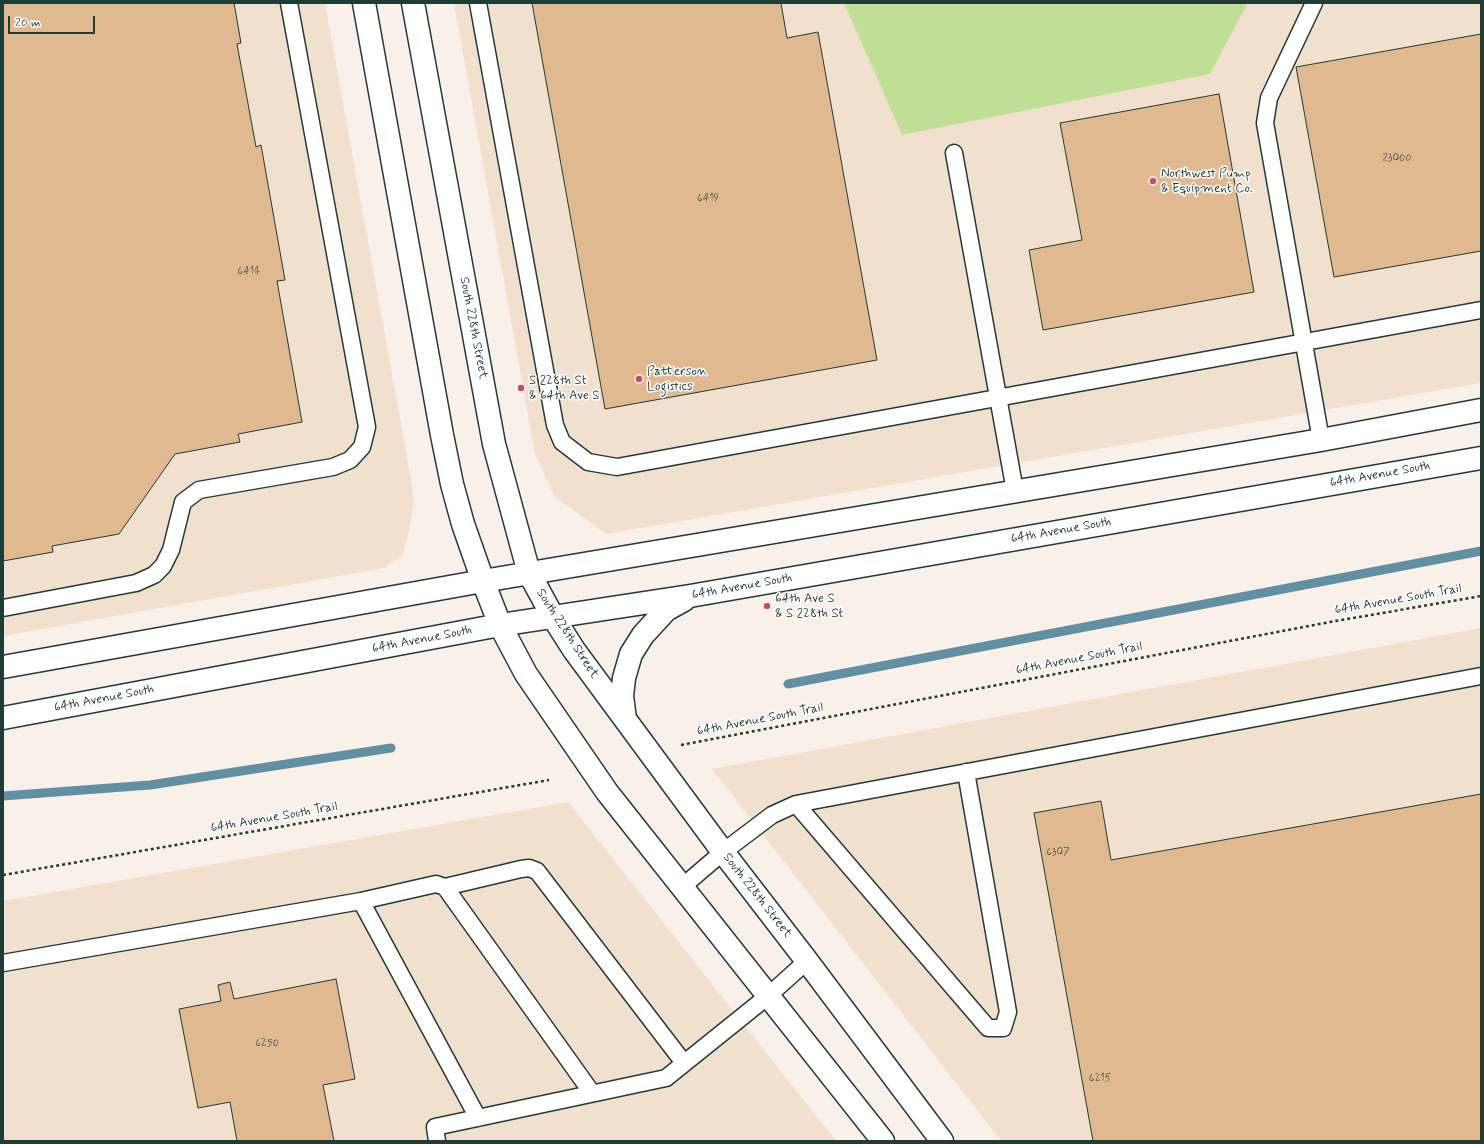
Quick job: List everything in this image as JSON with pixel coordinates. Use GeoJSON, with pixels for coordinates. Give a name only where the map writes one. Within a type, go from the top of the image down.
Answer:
{"type":"FeatureCollection","features":[{"type":"Feature","properties":{"kind":"street"},"geometry":{"type":"LineString","coordinates":[[364,3],[452,484],[483,581],[500,625],[526,674],[607,792],[883,1141]]}},
{"type":"Feature","properties":{"kind":"street","name":"South 228th Street"},"geometry":{"type":"LineString","coordinates":[[413,3],[494,444],[529,573],[553,617],[574,650],[723,852],[942,1141]]}},
{"type":"Feature","properties":{"kind":"street"},"geometry":{"type":"LineString","coordinates":[[3,667],[529,573],[1321,440],[1481,410]]}},
{"type":"Feature","properties":{"kind":"street","name":"64th Avenue South"},"geometry":{"type":"LineString","coordinates":[[3,718],[500,625],[690,596],[1481,458]]}},
{"type":"Feature","properties":{"kind":"street"},"geometry":{"type":"LineString","coordinates":[[626,720],[622,696],[624,678],[631,654],[643,635],[666,610],[690,596]]}},
{"type":"Feature","properties":{"kind":"lane"},"geometry":{"type":"LineString","coordinates":[[3,608],[136,583],[154,575],[163,566],[171,550],[183,502],[199,490],[332,467],[350,460],[362,447],[367,427],[289,3]]}},
{"type":"Feature","properties":{"kind":"lane"},"geometry":{"type":"LineString","coordinates":[[478,3],[555,425],[562,442],[588,462],[617,467],[1481,310]]}},
{"type":"Feature","properties":{"kind":"lane"},"geometry":{"type":"LineString","coordinates":[[1314,3],[1269,98],[1265,123],[1321,440]]}},
{"type":"Feature","properties":{"kind":"lane"},"geometry":{"type":"LineString","coordinates":[[954,153],[1015,491]]}},
{"type":"Feature","properties":{"kind":"lane"},"geometry":{"type":"LineString","coordinates":[[682,887],[723,852],[772,815],[796,804],[1481,676]]}},
{"type":"Feature","properties":{"kind":"lane"},"geometry":{"type":"LineString","coordinates":[[796,804],[988,1028],[1003,1028],[1008,1012],[966,772]]}},
{"type":"Feature","properties":{"kind":"lane"},"geometry":{"type":"LineString","coordinates":[[3,963],[362,901],[436,884],[445,887],[529,868],[537,871],[684,1063]]}},
{"type":"Feature","properties":{"kind":"lane"},"geometry":{"type":"LineString","coordinates":[[445,887],[592,1094]]}},
{"type":"Feature","properties":{"kind":"lane"},"geometry":{"type":"LineString","coordinates":[[362,901],[478,1118]]}},
{"type":"Feature","properties":{"kind":"lane"},"geometry":{"type":"LineString","coordinates":[[437,1141],[435,1127],[666,1078],[768,996],[807,961]]}},
{"type":"Feature","properties":{"kind":"path","name":"64th Avenue South Trail"},"geometry":{"type":"LineString","coordinates":[[681,745],[1330,622],[1481,596]]}},
{"type":"Feature","properties":{"kind":"path","name":"64th Avenue South Trail"},"geometry":{"type":"LineString","coordinates":[[3,875],[549,780]]}},
{"type":"Feature","properties":{"kind":"shaded area"},"geometry":{"type":"Polygon","coordinates":[[[3,3],[325,3],[411,479],[414,502],[409,532],[402,556],[384,568],[3,636],[3,3]]]}},
{"type":"Feature","properties":{"kind":"shaded area"},"geometry":{"type":"Polygon","coordinates":[[[454,3],[844,3],[902,135],[1210,74],[1248,3],[1481,3],[1481,383],[606,534],[554,496],[535,454],[454,3]]]}},
{"type":"Feature","properties":{"kind":"shaded area"},"geometry":{"type":"Polygon","coordinates":[[[1481,628],[1481,1141],[1001,1141],[712,769],[1481,628]]]}},
{"type":"Feature","properties":{"kind":"shaded area"},"geometry":{"type":"Polygon","coordinates":[[[568,802],[836,1141],[3,1141],[3,901],[568,802]]]}},
{"type":"Feature","properties":{"kind":"green space"},"geometry":{"type":"Polygon","coordinates":[[[844,3],[1248,3],[1210,74],[902,135],[844,3]]]}},
{"type":"Feature","properties":{"kind":"building"},"geometry":{"type":"Polygon","coordinates":[[[3,3],[234,3],[241,43],[237,44],[256,147],[261,145],[285,280],[277,281],[302,422],[238,434],[240,442],[175,454],[119,534],[52,546],[53,552],[3,561],[3,3]]]}},
{"type":"Feature","properties":{"kind":"building"},"geometry":{"type":"Polygon","coordinates":[[[532,3],[781,3],[787,38],[818,32],[877,360],[605,409],[532,3]]]}},
{"type":"Feature","properties":{"kind":"building"},"geometry":{"type":"Polygon","coordinates":[[[1481,34],[1481,251],[1334,277],[1296,67],[1481,34]]]}},
{"type":"Feature","properties":{"kind":"building","name":"Northwest Pump & Equipment Co."},"geometry":{"type":"Polygon","coordinates":[[[1219,94],[1254,292],[1043,330],[1029,250],[1082,240],[1060,123],[1219,94]]]}},
{"type":"Feature","properties":{"kind":"building"},"geometry":{"type":"Polygon","coordinates":[[[1481,794],[1481,1141],[1093,1141],[1034,813],[1101,801],[1111,860],[1481,794]]]}},
{"type":"Feature","properties":{"kind":"building"},"geometry":{"type":"Polygon","coordinates":[[[336,979],[355,1079],[323,1085],[334,1141],[237,1141],[230,1102],[198,1108],[179,1009],[221,1001],[218,985],[230,982],[234,999],[336,979]]]}},
{"type":"Feature","properties":{"kind":"waterway"},"geometry":{"type":"LineString","coordinates":[[788,684],[1481,551]]}},
{"type":"Feature","properties":{"kind":"waterway"},"geometry":{"type":"LineString","coordinates":[[3,796],[150,785],[391,748]]}},
{"type":"Feature","properties":{"kind":"place","name":"Northwest Pump & Equipment Co."},"geometry":{"type":"Point","coordinates":[1153,181]}},
{"type":"Feature","properties":{"kind":"place","name":"Patterson Logistics"},"geometry":{"type":"Point","coordinates":[639,379]}},
{"type":"Feature","properties":{"kind":"place","name":"S 228th St & 64th Ave S"},"geometry":{"type":"Point","coordinates":[521,388]}},
{"type":"Feature","properties":{"kind":"place","name":"64th Ave S & S 228th St"},"geometry":{"type":"Point","coordinates":[767,606]}}]}
